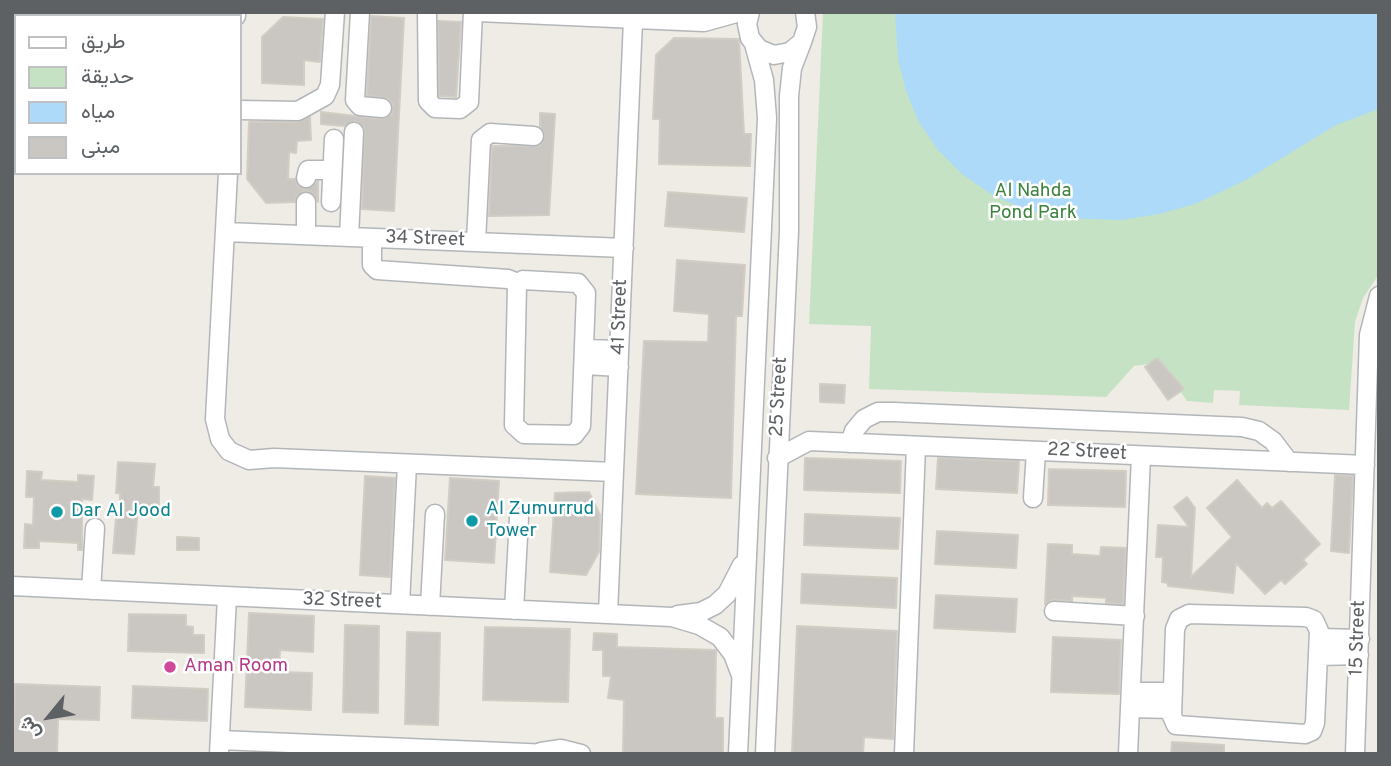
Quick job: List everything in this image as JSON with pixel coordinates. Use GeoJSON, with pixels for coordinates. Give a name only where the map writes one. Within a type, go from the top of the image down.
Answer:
{"type":"FeatureCollection","features":[{"type":"Feature","properties":{"kind":"street"},"geometry":{"type":"LineString","coordinates":[[242,110],[298,111],[324,96],[330,85],[335,12]]}},
{"type":"Feature","properties":{"kind":"street"},"geometry":{"type":"LineString","coordinates":[[360,12],[355,100],[360,106],[382,108]]}},
{"type":"Feature","properties":{"kind":"street"},"geometry":{"type":"LineString","coordinates":[[425,12],[428,101],[435,108],[460,109],[469,103],[476,12]]}},
{"type":"Feature","properties":{"kind":"street"},"geometry":{"type":"LineString","coordinates":[[423,32],[425,12]]}},
{"type":"Feature","properties":{"kind":"street"},"geometry":{"type":"LineString","coordinates":[[476,12],[704,22],[740,12]]}},
{"type":"Feature","properties":{"kind":"street"},"geometry":{"type":"LineString","coordinates":[[476,12],[476,37]]}},
{"type":"Feature","properties":{"kind":"street","name":"25 Street"},"geometry":{"type":"LineString","coordinates":[[738,754],[767,118],[764,80],[747,24],[750,12]]}},
{"type":"Feature","properties":{"kind":"street","name":"25 Street"},"geometry":{"type":"LineString","coordinates":[[765,754],[789,231],[789,96],[792,68],[807,27],[805,12]]}},
{"type":"Feature","properties":{"kind":"street","name":"41 Street"},"geometry":{"type":"LineString","coordinates":[[608,614],[633,20]]}},
{"type":"Feature","properties":{"kind":"street"},"geometry":{"type":"LineString","coordinates":[[704,22],[752,41],[766,53],[782,54],[802,41]]}},
{"type":"Feature","properties":{"kind":"street"},"geometry":{"type":"LineString","coordinates":[[349,237],[354,132]]}},
{"type":"Feature","properties":{"kind":"street"},"geometry":{"type":"LineString","coordinates":[[476,242],[481,140],[490,133],[534,136]]}},
{"type":"Feature","properties":{"kind":"street"},"geometry":{"type":"LineString","coordinates":[[331,202],[334,139]]}},
{"type":"Feature","properties":{"kind":"street"},"geometry":{"type":"LineString","coordinates":[[306,178],[308,170],[332,170]]}},
{"type":"Feature","properties":{"kind":"street"},"geometry":{"type":"LineString","coordinates":[[228,175],[215,419],[224,445],[242,458],[614,472]]}},
{"type":"Feature","properties":{"kind":"street"},"geometry":{"type":"LineString","coordinates":[[306,202],[306,235]]}},
{"type":"Feature","properties":{"kind":"street","name":"34 Street"},"geometry":{"type":"LineString","coordinates":[[226,232],[624,248]]}},
{"type":"Feature","properties":{"kind":"street"},"geometry":{"type":"LineString","coordinates":[[379,238],[372,265],[375,270],[508,279],[518,284],[536,281],[582,285],[586,293],[585,357],[582,426],[578,433],[524,434],[517,431],[514,421],[518,284]]}},
{"type":"Feature","properties":{"kind":"street","name":"15 Street"},"geometry":{"type":"LineString","coordinates":[[1355,754],[1370,323],[1379,296]]}},
{"type":"Feature","properties":{"kind":"street","name":"15 Street"},"geometry":{"type":"LineString","coordinates":[[1370,355],[1379,321]]}},
{"type":"Feature","properties":{"kind":"street"},"geometry":{"type":"LineString","coordinates":[[585,357],[619,358]]}},
{"type":"Feature","properties":{"kind":"street"},"geometry":{"type":"LineString","coordinates":[[850,443],[854,430],[870,415],[908,412],[1242,427],[1259,431],[1273,440],[1289,462]]}},
{"type":"Feature","properties":{"kind":"street"},"geometry":{"type":"LineString","coordinates":[[777,458],[808,441],[779,419]]}},
{"type":"Feature","properties":{"kind":"street","name":"22 Street"},"geometry":{"type":"LineString","coordinates":[[808,441],[1365,465]]}},
{"type":"Feature","properties":{"kind":"street"},"geometry":{"type":"LineString","coordinates":[[904,754],[916,446]]}},
{"type":"Feature","properties":{"kind":"street"},"geometry":{"type":"LineString","coordinates":[[1033,498],[1036,451]]}},
{"type":"Feature","properties":{"kind":"street"},"geometry":{"type":"LineString","coordinates":[[1128,754],[1141,456]]}},
{"type":"Feature","properties":{"kind":"street"},"geometry":{"type":"LineString","coordinates":[[400,604],[407,464]]}},
{"type":"Feature","properties":{"kind":"street"},"geometry":{"type":"LineString","coordinates":[[430,606],[435,514]]}},
{"type":"Feature","properties":{"kind":"street"},"geometry":{"type":"LineString","coordinates":[[513,610],[519,518]]}},
{"type":"Feature","properties":{"kind":"street"},"geometry":{"type":"LineString","coordinates":[[91,590],[95,528]]}},
{"type":"Feature","properties":{"kind":"street","name":"32 Street"},"geometry":{"type":"LineString","coordinates":[[12,586],[672,617],[701,612],[721,600],[732,586],[746,556]]}},
{"type":"Feature","properties":{"kind":"street"},"geometry":{"type":"LineString","coordinates":[[227,597],[219,747],[545,753],[561,749],[581,754]]}},
{"type":"Feature","properties":{"kind":"street"},"geometry":{"type":"LineString","coordinates":[[1054,611],[1135,616]]}},
{"type":"Feature","properties":{"kind":"street"},"geometry":{"type":"LineString","coordinates":[[1184,616],[1306,617],[1316,623],[1318,647],[1315,723],[1309,733],[1179,727],[1172,719],[1173,701],[1175,629],[1184,616]]}},
{"type":"Feature","properties":{"kind":"street","name":"32 Street"},"geometry":{"type":"LineString","coordinates":[[672,617],[699,625],[720,637],[733,654],[741,675]]}},
{"type":"Feature","properties":{"kind":"street"},"geometry":{"type":"LineString","coordinates":[[1318,647],[1359,647]]}},
{"type":"Feature","properties":{"kind":"street"},"geometry":{"type":"LineString","coordinates":[[1131,700],[1173,701]]}},
{"type":"Feature","properties":{"kind":"green space","name":"Al Nahda Pond Park"},"geometry":{"type":"Polygon","coordinates":[[[823,12],[1379,12],[1379,274],[1363,298],[1355,322],[1349,410],[1239,405],[1240,391],[1214,390],[1213,403],[1187,401],[1157,359],[1148,364],[1134,366],[1106,397],[869,389],[871,326],[809,324],[823,12]]]}},
{"type":"Feature","properties":{"kind":"water"},"geometry":{"type":"Polygon","coordinates":[[[895,12],[1379,12],[1379,109],[1336,125],[1246,180],[1195,204],[1122,220],[1059,218],[1024,209],[991,194],[962,174],[938,150],[919,122],[906,91],[898,59],[895,12]]]}},
{"type":"Feature","properties":{"kind":"building"},"geometry":{"type":"Polygon","coordinates":[[[371,16],[404,18],[394,211],[362,209],[364,127],[355,121],[345,126],[321,124],[321,112],[381,119],[392,114],[393,104],[389,99],[367,95],[371,16]]]}},
{"type":"Feature","properties":{"kind":"building"},"geometry":{"type":"Polygon","coordinates":[[[283,17],[323,19],[320,62],[304,60],[304,85],[262,83],[262,37],[283,17]]]}},
{"type":"Feature","properties":{"kind":"building"},"geometry":{"type":"Polygon","coordinates":[[[438,21],[461,22],[456,97],[439,96],[438,21]]]}},
{"type":"Feature","properties":{"kind":"building"},"geometry":{"type":"Polygon","coordinates":[[[674,38],[739,39],[744,134],[751,134],[750,166],[659,164],[660,119],[653,119],[656,55],[674,38]]]}},
{"type":"Feature","properties":{"kind":"building"},"geometry":{"type":"Polygon","coordinates":[[[540,113],[555,114],[549,215],[489,216],[492,146],[540,146],[545,136],[540,126],[540,113]]]}},
{"type":"Feature","properties":{"kind":"building"},"geometry":{"type":"Polygon","coordinates":[[[310,117],[311,140],[297,141],[296,153],[289,152],[288,179],[295,179],[298,186],[304,189],[318,181],[318,202],[312,193],[305,191],[297,196],[295,202],[266,203],[247,179],[249,122],[298,122],[310,117]]]}},
{"type":"Feature","properties":{"kind":"building"},"geometry":{"type":"Polygon","coordinates":[[[668,192],[747,198],[744,232],[665,226],[668,192]]]}},
{"type":"Feature","properties":{"kind":"building"},"geometry":{"type":"Polygon","coordinates":[[[677,260],[745,265],[742,316],[736,316],[731,498],[636,494],[644,341],[708,342],[709,314],[674,311],[677,260]]]}},
{"type":"Feature","properties":{"kind":"building"},"geometry":{"type":"Polygon","coordinates":[[[1157,358],[1184,389],[1168,400],[1145,367],[1157,358]]]}},
{"type":"Feature","properties":{"kind":"building"},"geometry":{"type":"Polygon","coordinates":[[[820,384],[845,385],[844,403],[820,402],[820,384]]]}},
{"type":"Feature","properties":{"kind":"building"},"geometry":{"type":"Polygon","coordinates":[[[805,458],[901,461],[900,493],[804,490],[805,458]]]}},
{"type":"Feature","properties":{"kind":"building"},"geometry":{"type":"Polygon","coordinates":[[[938,458],[1019,461],[1017,493],[936,489],[938,458]]]}},
{"type":"Feature","properties":{"kind":"building"},"geometry":{"type":"Polygon","coordinates":[[[118,462],[155,464],[153,487],[159,487],[159,509],[138,508],[134,554],[113,553],[116,517],[120,517],[120,493],[116,493],[118,462]]]}},
{"type":"Feature","properties":{"kind":"building"},"geometry":{"type":"Polygon","coordinates":[[[1049,469],[1126,471],[1125,507],[1048,505],[1049,469]]]}},
{"type":"Feature","properties":{"kind":"building","name":"Dar Al Jood"},"geometry":{"type":"Polygon","coordinates":[[[27,471],[42,472],[41,480],[78,482],[78,475],[94,476],[92,500],[82,499],[82,550],[78,550],[78,543],[39,541],[39,548],[24,548],[25,524],[33,525],[34,497],[26,497],[27,471]]]}},
{"type":"Feature","properties":{"kind":"building"},"geometry":{"type":"Polygon","coordinates":[[[1335,475],[1353,476],[1349,553],[1331,551],[1335,475]]]}},
{"type":"Feature","properties":{"kind":"building"},"geometry":{"type":"Polygon","coordinates":[[[365,476],[395,478],[390,577],[360,575],[365,476]]]}},
{"type":"Feature","properties":{"kind":"building","name":"Al Zumurrud Tower"},"geometry":{"type":"Polygon","coordinates":[[[450,478],[499,481],[494,563],[445,560],[450,478]]]}},
{"type":"Feature","properties":{"kind":"building"},"geometry":{"type":"Polygon","coordinates":[[[1237,480],[1262,508],[1267,503],[1272,508],[1281,501],[1320,544],[1303,560],[1307,564],[1285,584],[1281,580],[1265,594],[1236,563],[1233,593],[1168,586],[1168,583],[1162,582],[1163,557],[1156,557],[1158,525],[1189,527],[1174,507],[1187,497],[1195,508],[1191,577],[1232,537],[1207,508],[1237,480]]]}},
{"type":"Feature","properties":{"kind":"building"},"geometry":{"type":"Polygon","coordinates":[[[589,492],[600,515],[599,552],[586,575],[550,572],[555,493],[589,492]]]}},
{"type":"Feature","properties":{"kind":"building"},"geometry":{"type":"Polygon","coordinates":[[[805,514],[900,518],[898,549],[804,545],[805,514]]]}},
{"type":"Feature","properties":{"kind":"building"},"geometry":{"type":"Polygon","coordinates":[[[937,531],[1018,535],[1016,568],[935,564],[937,531]]]}},
{"type":"Feature","properties":{"kind":"building"},"geometry":{"type":"Polygon","coordinates":[[[177,537],[199,538],[199,550],[177,550],[177,537]]]}},
{"type":"Feature","properties":{"kind":"building"},"geometry":{"type":"Polygon","coordinates":[[[1048,544],[1072,545],[1072,554],[1100,556],[1101,547],[1126,548],[1123,604],[1106,603],[1106,598],[1072,596],[1072,601],[1054,600],[1045,604],[1048,544]]]}},
{"type":"Feature","properties":{"kind":"building"},"geometry":{"type":"Polygon","coordinates":[[[802,574],[897,578],[896,608],[801,603],[802,574]]]}},
{"type":"Feature","properties":{"kind":"building"},"geometry":{"type":"Polygon","coordinates":[[[936,595],[1017,599],[1015,632],[934,628],[936,595]]]}},
{"type":"Feature","properties":{"kind":"building"},"geometry":{"type":"Polygon","coordinates":[[[249,613],[314,616],[313,652],[280,650],[279,672],[312,673],[311,710],[245,707],[249,613]]]}},
{"type":"Feature","properties":{"kind":"building"},"geometry":{"type":"Polygon","coordinates":[[[129,614],[186,615],[186,626],[193,627],[193,635],[204,635],[204,653],[128,651],[129,614]]]}},
{"type":"Feature","properties":{"kind":"building"},"geometry":{"type":"Polygon","coordinates":[[[345,625],[379,626],[378,713],[343,712],[345,625]]]}},
{"type":"Feature","properties":{"kind":"building"},"geometry":{"type":"Polygon","coordinates":[[[797,626],[897,631],[893,739],[864,737],[863,754],[792,754],[797,626]]]}},
{"type":"Feature","properties":{"kind":"building"},"geometry":{"type":"Polygon","coordinates":[[[485,627],[570,629],[568,702],[483,700],[485,627]]]}},
{"type":"Feature","properties":{"kind":"building"},"geometry":{"type":"Polygon","coordinates":[[[407,632],[440,633],[438,725],[405,724],[407,632]]]}},
{"type":"Feature","properties":{"kind":"building"},"geometry":{"type":"Polygon","coordinates":[[[594,633],[617,634],[617,647],[716,650],[715,718],[723,718],[723,754],[623,754],[624,700],[608,698],[611,676],[603,676],[603,650],[593,650],[594,633]]]}},
{"type":"Feature","properties":{"kind":"building"},"geometry":{"type":"Polygon","coordinates":[[[1053,637],[1121,640],[1119,694],[1051,692],[1053,637]]]}},
{"type":"Feature","properties":{"kind":"building"},"geometry":{"type":"Polygon","coordinates":[[[15,684],[100,687],[99,720],[58,719],[57,754],[13,754],[15,684]]]}},
{"type":"Feature","properties":{"kind":"building"},"geometry":{"type":"Polygon","coordinates":[[[133,686],[208,689],[207,721],[132,718],[133,686]]]}},
{"type":"Feature","properties":{"kind":"building"},"geometry":{"type":"Polygon","coordinates":[[[1172,742],[1224,745],[1224,754],[1171,754],[1172,742]]]}},
{"type":"Feature","properties":{"kind":"place","name":"Dar Al Jood"},"geometry":{"type":"Point","coordinates":[57,512]}},
{"type":"Feature","properties":{"kind":"place","name":"Al Zumurrud Tower"},"geometry":{"type":"Point","coordinates":[472,521]}},
{"type":"Feature","properties":{"kind":"place","name":"Aman Room"},"geometry":{"type":"Point","coordinates":[170,667]}}]}
